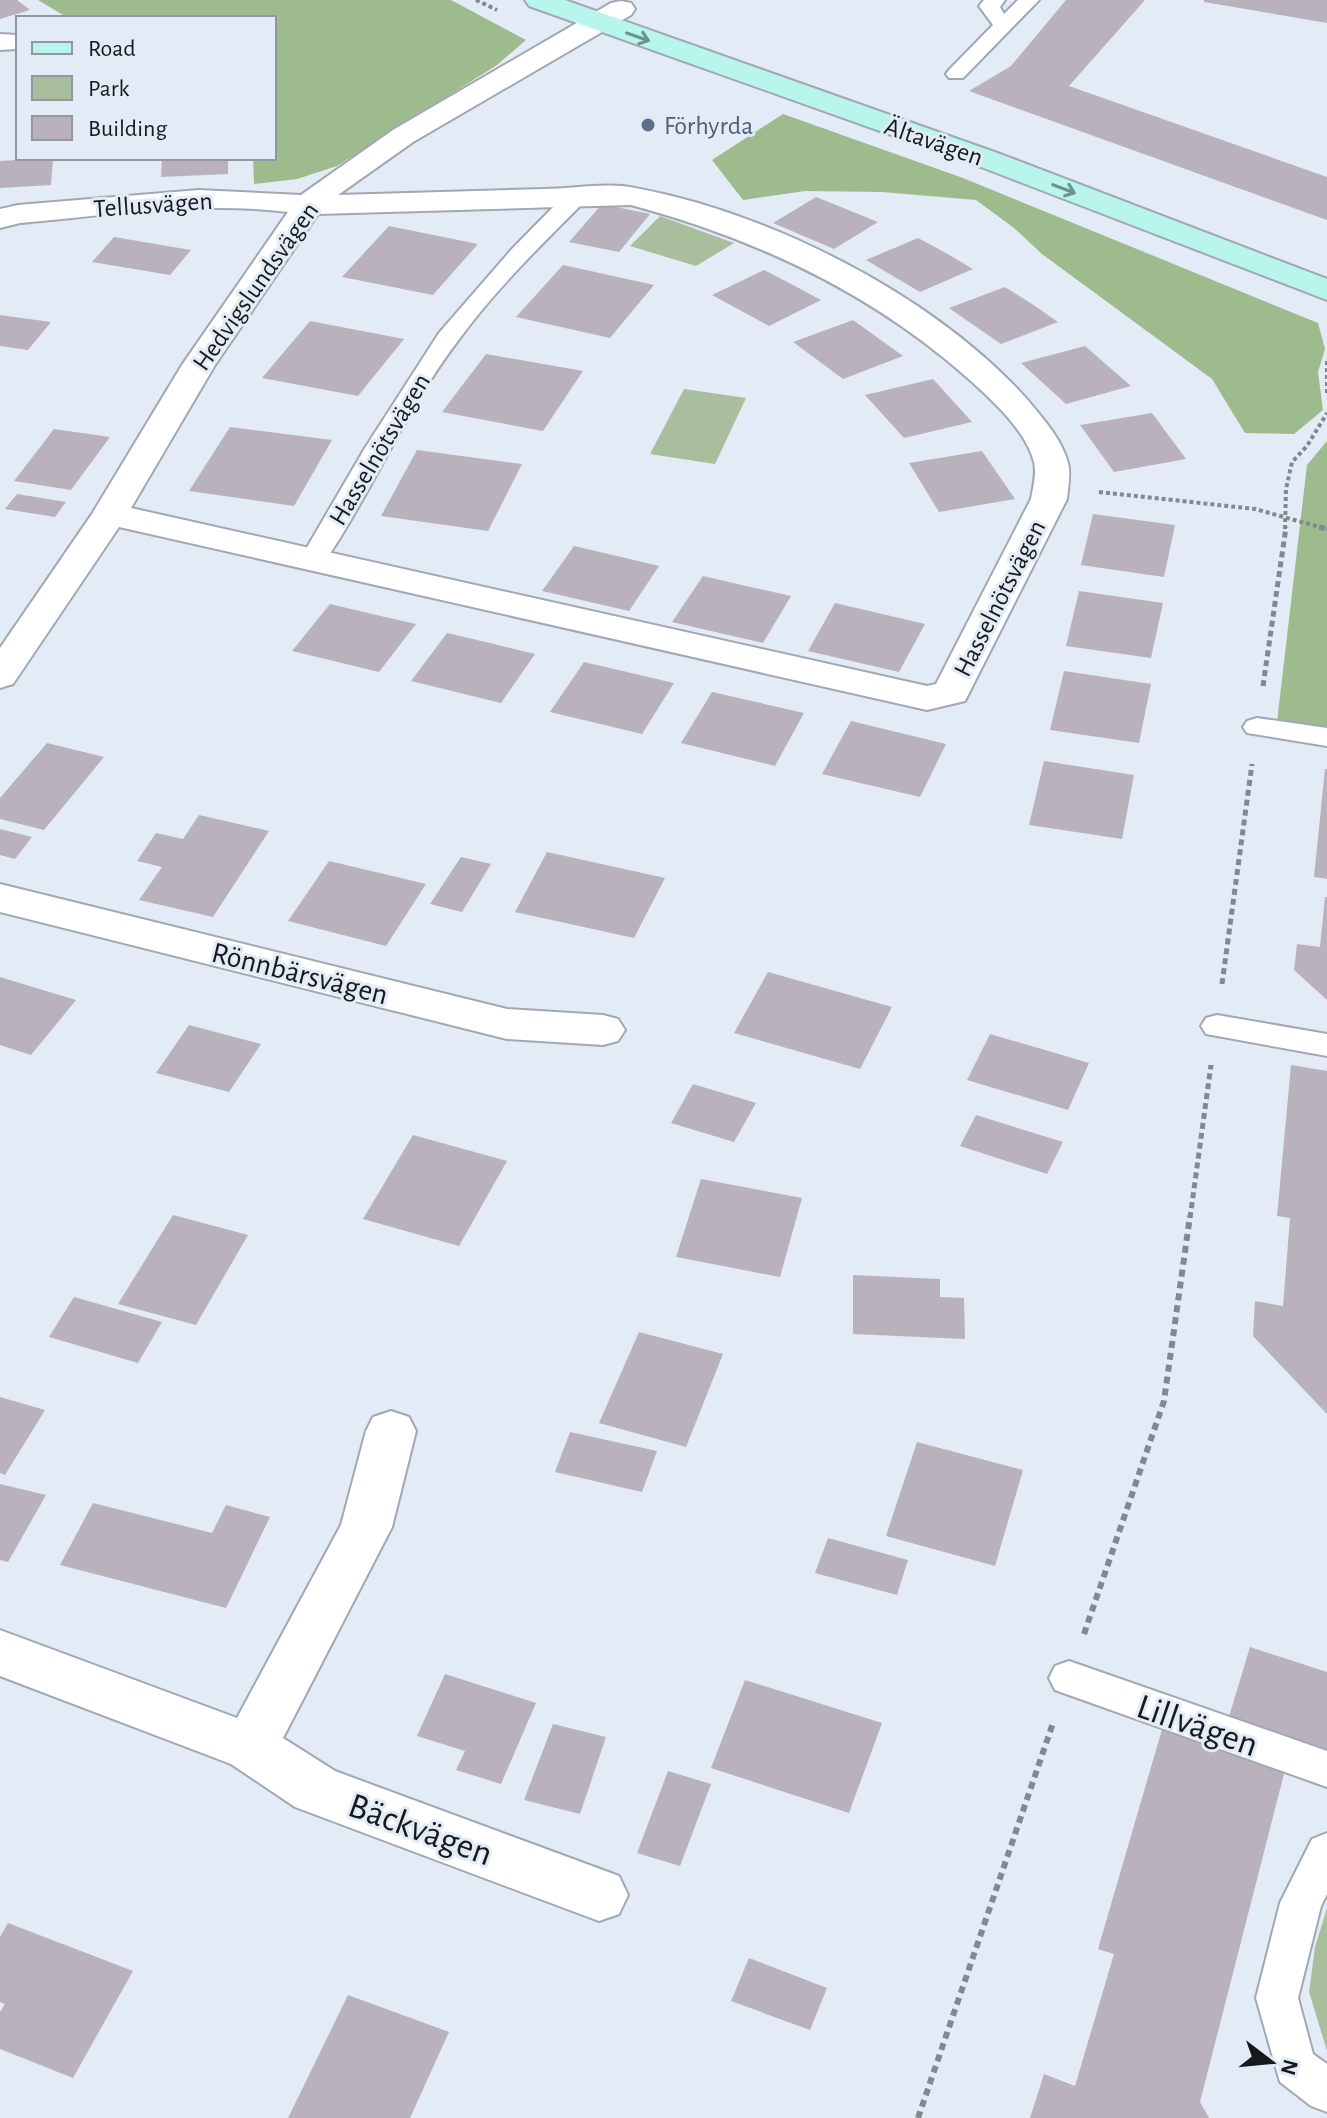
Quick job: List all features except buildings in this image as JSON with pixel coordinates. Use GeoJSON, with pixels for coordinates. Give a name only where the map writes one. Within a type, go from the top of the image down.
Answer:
{"type":"FeatureCollection","features":[{"type":"Feature","properties":{"kind":"main road","name":"Ältavägen"},"geometry":{"type":"LineString","coordinates":[[539,0],[605,10],[1234,224]]}},
{"type":"Feature","properties":{"kind":"main road","name":"Ältavägen"},"geometry":{"type":"LineString","coordinates":[[605,10],[1327,290]]}},
{"type":"Feature","properties":{"kind":"street","name":"Hedvigslundsvägen"},"geometry":{"type":"LineString","coordinates":[[0,676],[110,514],[199,365],[295,228],[307,205],[403,136],[605,10]]}},
{"type":"Feature","properties":{"kind":"street","name":"Hasselnötsvägen"},"geometry":{"type":"LineString","coordinates":[[110,514],[927,698],[951,693],[1049,499],[1052,465],[1037,436],[1009,399],[964,355],[915,317],[840,274],[729,224],[632,196],[307,205]]}},
{"type":"Feature","properties":{"kind":"street","name":"Tellusvägen"},"geometry":{"type":"LineString","coordinates":[[0,219],[18,214],[194,200],[264,198],[307,205]]}},
{"type":"Feature","properties":{"kind":"street","name":"Rönnbärsvägen"},"geometry":{"type":"LineString","coordinates":[[0,898],[507,1024],[603,1030]]}},
{"type":"Feature","properties":{"kind":"street"},"geometry":{"type":"LineString","coordinates":[[250,1747],[366,1527],[391,1431]]}},
{"type":"Feature","properties":{"kind":"street","name":"Bäckvägen"},"geometry":{"type":"LineString","coordinates":[[0,1653],[250,1747],[315,1789],[599,1895]]}},
{"type":"Feature","properties":{"kind":"lane"},"geometry":{"type":"LineString","coordinates":[[995,0],[989,6],[1003,26]]}},
{"type":"Feature","properties":{"kind":"lane"},"geometry":{"type":"LineString","coordinates":[[956,74],[1029,0]]}},
{"type":"Feature","properties":{"kind":"lane","name":"Hasselnötsvägen"},"geometry":{"type":"LineString","coordinates":[[312,561],[377,448],[447,338],[520,254],[576,197]]}},
{"type":"Feature","properties":{"kind":"lane"},"geometry":{"type":"LineString","coordinates":[[1257,727],[1327,737]]}},
{"type":"Feature","properties":{"kind":"lane"},"geometry":{"type":"LineString","coordinates":[[1217,1026],[1327,1045]]}},
{"type":"Feature","properties":{"kind":"lane","name":"Lillvägen"},"geometry":{"type":"LineString","coordinates":[[1069,1678],[1327,1769]]}},
{"type":"Feature","properties":{"kind":"lane"},"geometry":{"type":"LineString","coordinates":[[1327,1852],[1301,1903],[1277,1998],[1295,2067],[1327,2091]]}},
{"type":"Feature","properties":{"kind":"path"},"geometry":{"type":"LineString","coordinates":[[1327,361],[1327,395]]}},
{"type":"Feature","properties":{"kind":"path"},"geometry":{"type":"LineString","coordinates":[[918,2118],[1164,1401],[1287,517],[1286,489],[1292,462],[1307,446],[1327,413]]}},
{"type":"Feature","properties":{"kind":"path"},"geometry":{"type":"LineString","coordinates":[[1050,487],[1255,509],[1327,529]]}},
{"type":"Feature","properties":{"kind":"green space"},"geometry":{"type":"Polygon","coordinates":[[[38,0],[451,0],[526,40],[497,65],[337,166],[297,179],[254,184],[253,160],[276,160],[276,16],[65,16],[38,0]]]}},
{"type":"Feature","properties":{"kind":"green space"},"geometry":{"type":"Polygon","coordinates":[[[783,114],[963,178],[1318,323],[1325,349],[1318,372],[1323,410],[1294,434],[1245,433],[1212,379],[1042,254],[976,200],[882,192],[805,191],[743,200],[712,160],[783,114]]]}},
{"type":"Feature","properties":{"kind":"green space"},"geometry":{"type":"Polygon","coordinates":[[[660,216],[734,243],[696,266],[630,246],[660,216]]]}},
{"type":"Feature","properties":{"kind":"green space"},"geometry":{"type":"Polygon","coordinates":[[[684,389],[746,398],[715,464],[650,454],[684,389]]]}},
{"type":"Feature","properties":{"kind":"green space"},"geometry":{"type":"Polygon","coordinates":[[[1327,441],[1327,730],[1277,722],[1307,465],[1327,441]]]}},
{"type":"Feature","properties":{"kind":"green space"},"geometry":{"type":"Polygon","coordinates":[[[1327,1908],[1327,2051],[1309,1992],[1315,1947],[1327,1908]]]}},
{"type":"Feature","properties":{"kind":"place","name":"Förhyrda"},"geometry":{"type":"Point","coordinates":[648,125]}}]}
